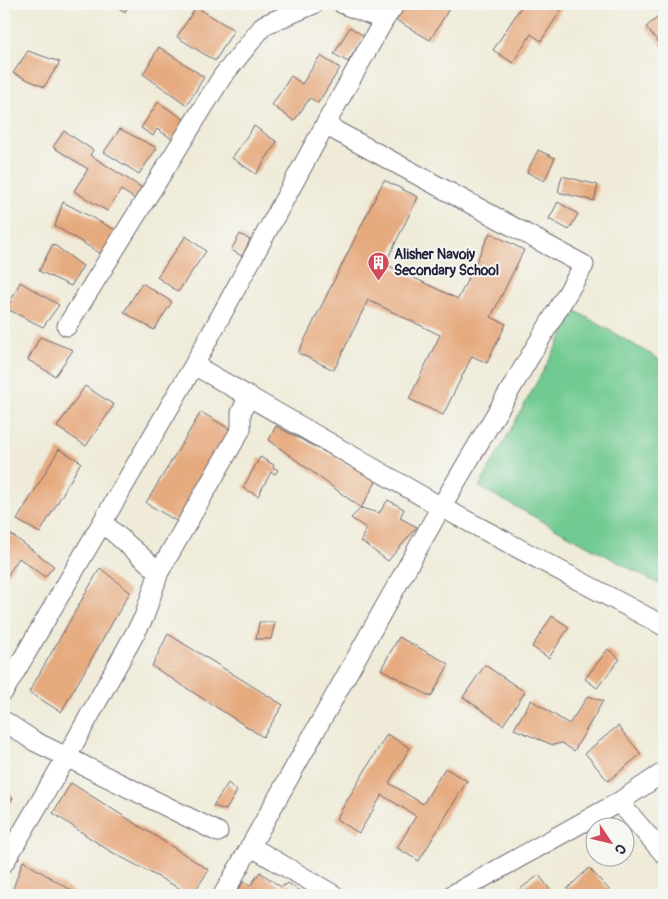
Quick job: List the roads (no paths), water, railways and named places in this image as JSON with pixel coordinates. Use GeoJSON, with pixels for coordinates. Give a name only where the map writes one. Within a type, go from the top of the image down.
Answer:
{"type":"FeatureCollection","features":[{"type":"Feature","properties":{"kind":"street"},"geometry":{"type":"LineString","coordinates":[[67,326],[222,77],[264,25],[314,4]]}},
{"type":"Feature","properties":{"kind":"street"},"geometry":{"type":"LineString","coordinates":[[343,4],[384,20]]}},
{"type":"Feature","properties":{"kind":"street"},"geometry":{"type":"LineString","coordinates":[[4,691],[194,365],[325,125],[384,20],[395,4]]}},
{"type":"Feature","properties":{"kind":"street"},"geometry":{"type":"LineString","coordinates":[[223,895],[441,507],[584,265],[325,125]]}},
{"type":"Feature","properties":{"kind":"street"},"geometry":{"type":"LineString","coordinates":[[194,365],[441,507],[664,626]]}},
{"type":"Feature","properties":{"kind":"street"},"geometry":{"type":"LineString","coordinates":[[4,864],[66,758],[144,617],[159,572],[241,429],[241,413],[248,397]]}},
{"type":"Feature","properties":{"kind":"street"},"geometry":{"type":"LineString","coordinates":[[103,523],[159,572]]}},
{"type":"Feature","properties":{"kind":"street"},"geometry":{"type":"LineString","coordinates":[[4,721],[34,741],[66,758],[218,832]]}},
{"type":"Feature","properties":{"kind":"street"},"geometry":{"type":"LineString","coordinates":[[452,895],[619,802],[664,772]]}},
{"type":"Feature","properties":{"kind":"street"},"geometry":{"type":"LineString","coordinates":[[619,802],[664,854]]}},
{"type":"Feature","properties":{"kind":"street"},"geometry":{"type":"LineString","coordinates":[[250,846],[334,895]]}},
{"type":"Feature","properties":{"kind":"place","name":"Alisher Navoiy Secondary School"},"geometry":{"type":"Point","coordinates":[378,281]}}]}
